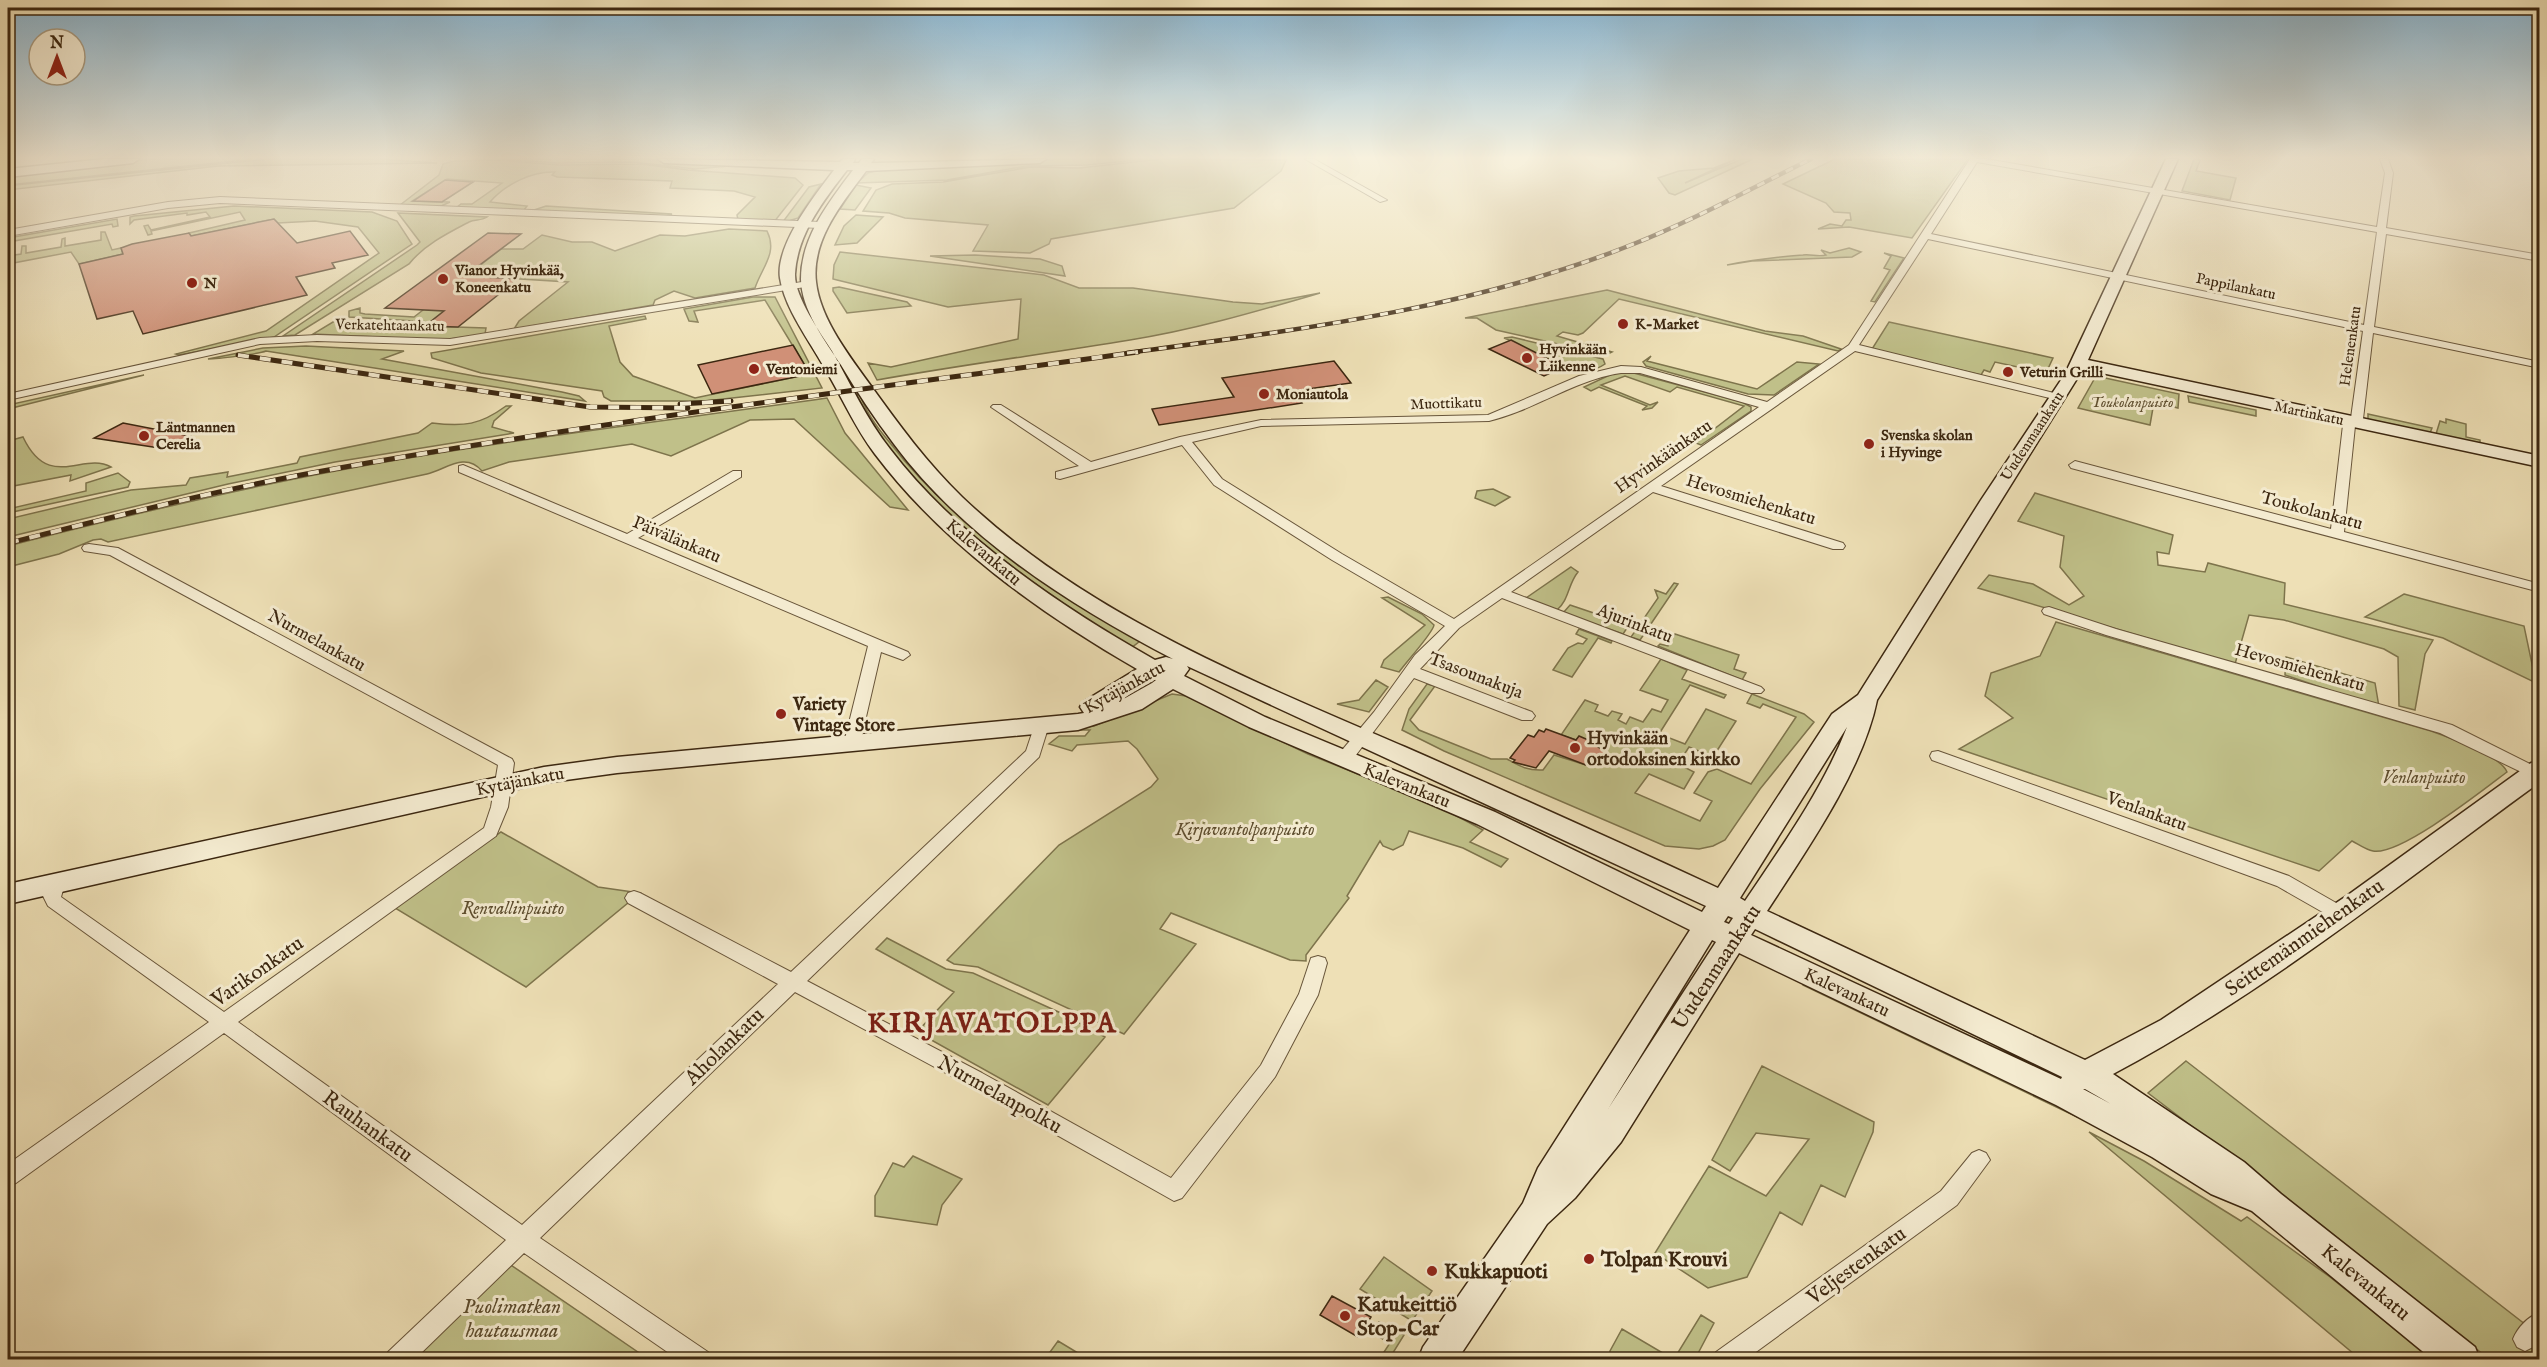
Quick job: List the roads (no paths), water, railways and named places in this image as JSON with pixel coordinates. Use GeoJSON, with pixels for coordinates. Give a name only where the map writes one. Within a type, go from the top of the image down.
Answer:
{"type":"FeatureCollection","features":[{"type":"Feature","properties":{"kind":"main road","name":"Kalevankatu"},"geometry":{"type":"LineString","coordinates":[[813,223],[788,266],[799,285],[820,312],[867,396],[899,442],[930,478],[967,514],[1035,567],[1132,629],[1184,657],[1286,706],[1361,738],[1716,915],[1734,939],[2076,1085]]}},
{"type":"Feature","properties":{"kind":"main road","name":"Uudenmaankatu"},"geometry":{"type":"LineString","coordinates":[[1436,1359],[1535,1213],[1550,1178],[1840,720],[1866,700],[1990,500],[2058,397],[2078,363],[2143,223]]}},
{"type":"Feature","properties":{"kind":"main road","name":"Kalevankatu"},"geometry":{"type":"LineString","coordinates":[[799,285],[810,329],[881,450],[912,487],[957,532],[1077,625],[1163,674],[1257,722],[1716,915],[1750,915],[2076,1085],[2163,1147],[2222,1184],[2269,1205],[2462,1359]]}},
{"type":"Feature","properties":{"kind":"main road","name":"Martinkatu"},"geometry":{"type":"LineString","coordinates":[[2078,363],[2540,462]]}},
{"type":"Feature","properties":{"kind":"main road","name":"Kytäjänkatu"},"geometry":{"type":"LineString","coordinates":[[8,894],[504,783],[598,767],[1078,722],[1137,702],[1163,674],[1184,657]]}},
{"type":"Feature","properties":{"kind":"main road","name":"Uudenmaankatu"},"geometry":{"type":"LineString","coordinates":[[1535,1213],[1565,1189],[1607,1140],[1734,939],[1803,836],[1861,728],[1866,700]]}},
{"type":"Feature","properties":{"kind":"main road","name":"Seittemänmiehenkatu"},"geometry":{"type":"LineString","coordinates":[[2076,1085],[2171,1029],[2538,773]]}},
{"type":"Feature","properties":{"kind":"street"},"geometry":{"type":"LineString","coordinates":[[8,232],[65,223]]}},
{"type":"Feature","properties":{"kind":"street"},"geometry":{"type":"LineString","coordinates":[[738,223],[811,226]]}},
{"type":"Feature","properties":{"kind":"street","name":"Hyvinkäänkatu"},"geometry":{"type":"LineString","coordinates":[[1344,759],[1431,645],[1454,625],[1853,347],[1934,223]]}},
{"type":"Feature","properties":{"kind":"street"},"geometry":{"type":"LineString","coordinates":[[2334,223],[2540,258]]}},
{"type":"Feature","properties":{"kind":"street","name":"Helenenkatu"},"geometry":{"type":"LineString","coordinates":[[2337,535],[2349,425],[2357,419],[2382,223]]}},
{"type":"Feature","properties":{"kind":"street","name":"Pappilankatu"},"geometry":{"type":"LineString","coordinates":[[1926,236],[2540,365]]}},
{"type":"Feature","properties":{"kind":"street","name":"Verkatehtaankatu"},"geometry":{"type":"LineString","coordinates":[[8,397],[260,341],[317,338],[450,342],[799,285]]}},
{"type":"Feature","properties":{"kind":"street"},"geometry":{"type":"LineString","coordinates":[[1853,347],[2058,397]]}},
{"type":"Feature","properties":{"kind":"street","name":"Muottikatu"},"geometry":{"type":"LineString","coordinates":[[1060,475],[1184,440],[1261,423],[1489,418],[1509,413],[1604,372],[1620,368],[1641,369],[1768,406]]}},
{"type":"Feature","properties":{"kind":"street"},"geometry":{"type":"LineString","coordinates":[[997,407],[1088,466]]}},
{"type":"Feature","properties":{"kind":"street"},"geometry":{"type":"LineString","coordinates":[[1184,440],[1218,482],[1337,557],[1454,625]]}},
{"type":"Feature","properties":{"kind":"street","name":"Toukolankatu"},"geometry":{"type":"LineString","coordinates":[[2075,465],[2540,588]]}},
{"type":"Feature","properties":{"kind":"street","name":"Päivälänkatu"},"geometry":{"type":"LineString","coordinates":[[463,469],[903,655]]}},
{"type":"Feature","properties":{"kind":"street"},"geometry":{"type":"LineString","coordinates":[[627,539],[737,474]]}},
{"type":"Feature","properties":{"kind":"street","name":"Hevosmiehenkatu"},"geometry":{"type":"LineString","coordinates":[[1653,488],[1838,546]]}},
{"type":"Feature","properties":{"kind":"street","name":"Nurmelankatu"},"geometry":{"type":"LineString","coordinates":[[89,548],[112,551],[506,763],[504,783]]}},
{"type":"Feature","properties":{"kind":"street","name":"Ajurinkatu"},"geometry":{"type":"LineString","coordinates":[[1501,593],[1756,690]]}},
{"type":"Feature","properties":{"kind":"street","name":"Hevosmiehenkatu"},"geometry":{"type":"LineString","coordinates":[[2049,611],[2111,632],[2446,729],[2538,773]]}},
{"type":"Feature","properties":{"kind":"street"},"geometry":{"type":"LineString","coordinates":[[852,743],[876,644]]}},
{"type":"Feature","properties":{"kind":"street","name":"Tsasounakuja"},"geometry":{"type":"LineString","coordinates":[[1410,671],[1527,716]]}},
{"type":"Feature","properties":{"kind":"street","name":"Aholankatu"},"geometry":{"type":"LineString","coordinates":[[396,1359],[1033,753],[1041,725]]}},
{"type":"Feature","properties":{"kind":"street","name":"Venlankatu"},"geometry":{"type":"LineString","coordinates":[[1938,756],[2283,881],[2339,912]]}},
{"type":"Feature","properties":{"kind":"street","name":"Varikonkatu"},"geometry":{"type":"LineString","coordinates":[[8,1176],[490,832],[497,819],[504,783]]}},
{"type":"Feature","properties":{"kind":"street","name":"Rauhankatu"},"geometry":{"type":"LineString","coordinates":[[56,883],[52,896],[54,901],[222,1024],[380,1134],[522,1239],[700,1359]]}},
{"type":"Feature","properties":{"kind":"street","name":"Nurmelanpolku"},"geometry":{"type":"LineString","coordinates":[[634,898],[792,981],[1174,1191],[1268,1071],[1308,995],[1318,963]]}},
{"type":"Feature","properties":{"kind":"street","name":"Veljestenkatu"},"geometry":{"type":"LineString","coordinates":[[1724,1359],[1949,1198],[1979,1160]]}},
{"type":"Feature","properties":{"kind":"railway"},"geometry":{"type":"LineString","coordinates":[[1127,353],[1319,326],[1446,301],[1508,286],[1570,267],[1654,236],[1682,223]]}},
{"type":"Feature","properties":{"kind":"railway"},"geometry":{"type":"LineString","coordinates":[[8,543],[167,504],[328,470],[732,407],[1138,352]]}},
{"type":"Feature","properties":{"kind":"railway"},"geometry":{"type":"LineString","coordinates":[[238,355],[590,407],[688,408]]}},
{"type":"Feature","properties":{"kind":"railway"},"geometry":{"type":"LineString","coordinates":[[680,404],[731,401]]}},
{"type":"Feature","properties":{"kind":"place","name":"Vianor Hyvinkää, Koneenkatu"},"geometry":{"type":"Point","coordinates":[443,279]}},
{"type":"Feature","properties":{"kind":"place","name":"N"},"geometry":{"type":"Point","coordinates":[192,283]}},
{"type":"Feature","properties":{"kind":"place","name":"K-Market"},"geometry":{"type":"Point","coordinates":[1623,324]}},
{"type":"Feature","properties":{"kind":"place","name":"Hyvinkään Liikenne"},"geometry":{"type":"Point","coordinates":[1527,358]}},
{"type":"Feature","properties":{"kind":"place","name":"Ventoniemi"},"geometry":{"type":"Point","coordinates":[754,369]}},
{"type":"Feature","properties":{"kind":"place","name":"Veturin Grilli"},"geometry":{"type":"Point","coordinates":[2008,372]}},
{"type":"Feature","properties":{"kind":"place","name":"Moniautola"},"geometry":{"type":"Point","coordinates":[1264,394]}},
{"type":"Feature","properties":{"kind":"place","name":"Läntmannen Cerelia"},"geometry":{"type":"Point","coordinates":[144,436]}},
{"type":"Feature","properties":{"kind":"place","name":"Svenska skolan i Hyvinge"},"geometry":{"type":"Point","coordinates":[1869,444]}},
{"type":"Feature","properties":{"kind":"place","name":"Variety Vintage Store"},"geometry":{"type":"Point","coordinates":[781,714]}},
{"type":"Feature","properties":{"kind":"place","name":"Hyvinkään ortodoksinen kirkko"},"geometry":{"type":"Point","coordinates":[1575,748]}},
{"type":"Feature","properties":{"kind":"place","name":"Tolpan Krouvi"},"geometry":{"type":"Point","coordinates":[1589,1259]}},
{"type":"Feature","properties":{"kind":"place","name":"Kukkapuoti"},"geometry":{"type":"Point","coordinates":[1432,1271]}},
{"type":"Feature","properties":{"kind":"place","name":"Katukeittiö Stop-Car"},"geometry":{"type":"Point","coordinates":[1345,1316]}},
{"type":"Feature","properties":{"kind":"district","name":"KIRJAVATOLPPA"},"geometry":{"type":"Point","coordinates":[992,1022]}},
{"type":"Feature","properties":{"kind":"park label","name":"Toukolanpuisto"},"geometry":{"type":"Point","coordinates":[2132,402]}},
{"type":"Feature","properties":{"kind":"park label","name":"Venlanpuisto"},"geometry":{"type":"Point","coordinates":[2424,777]}},
{"type":"Feature","properties":{"kind":"park label","name":"Kirjavantolpanpuisto"},"geometry":{"type":"Point","coordinates":[1245,829]}},
{"type":"Feature","properties":{"kind":"park label","name":"Renvallinpuisto"},"geometry":{"type":"Point","coordinates":[513,908]}},
{"type":"Feature","properties":{"kind":"park label","name":"Puolimatkan hautausmaa"},"geometry":{"type":"Point","coordinates":[512,1318]}}]}
